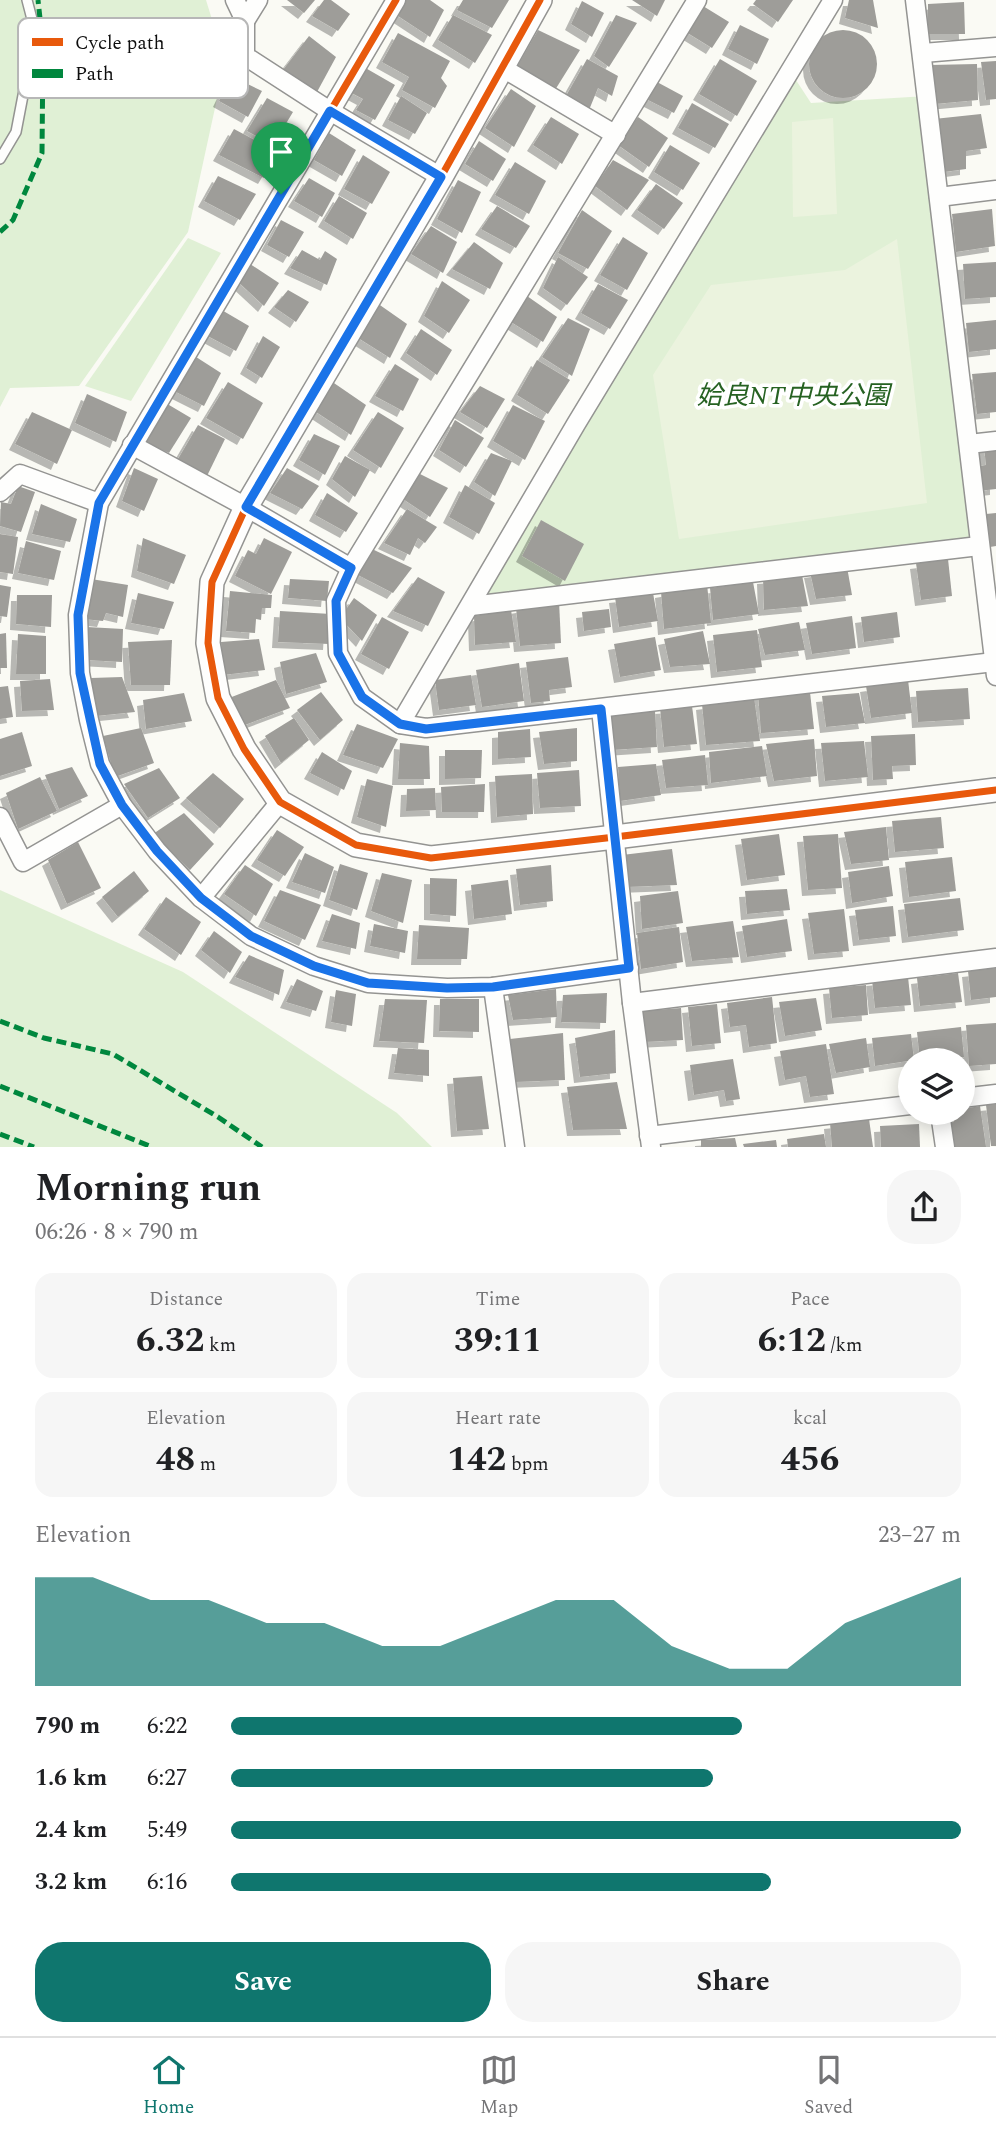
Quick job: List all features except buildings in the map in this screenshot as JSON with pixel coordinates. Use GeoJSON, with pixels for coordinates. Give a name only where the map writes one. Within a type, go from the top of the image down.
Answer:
{"type":"FeatureCollection","features":[{"type":"Feature","properties":{"kind":"street"},"geometry":{"type":"LineString","coordinates":[[235,0],[244,18]]}},
{"type":"Feature","properties":{"kind":"street"},"geometry":{"type":"LineString","coordinates":[[246,18],[258,0]]}},
{"type":"Feature","properties":{"kind":"street"},"geometry":{"type":"LineString","coordinates":[[396,0],[99,503],[78,615],[80,673],[100,764],[122,805],[157,851],[201,898],[251,936],[314,966],[368,983],[447,988],[493,987],[629,968]]}},
{"type":"Feature","properties":{"kind":"street"},"geometry":{"type":"LineString","coordinates":[[540,0],[441,177],[246,507],[212,582],[208,643],[218,698],[244,749],[280,802],[356,845],[431,858],[996,790]]}},
{"type":"Feature","properties":{"kind":"street"},"geometry":{"type":"LineString","coordinates":[[697,0],[351,568],[336,601],[338,653],[362,697],[400,724],[426,729],[995,669],[915,0]]}},
{"type":"Feature","properties":{"kind":"street"},"geometry":{"type":"LineString","coordinates":[[400,724],[576,424],[832,0]]}},
{"type":"Feature","properties":{"kind":"street"},"geometry":{"type":"LineString","coordinates":[[923,53],[996,47]]}},
{"type":"Feature","properties":{"kind":"street"},"geometry":{"type":"LineString","coordinates":[[248,58],[330,111],[441,177]]}},
{"type":"Feature","properties":{"kind":"street"},"geometry":{"type":"LineString","coordinates":[[501,67],[616,135]]}},
{"type":"Feature","properties":{"kind":"street"},"geometry":{"type":"LineString","coordinates":[[939,197],[996,190]]}},
{"type":"Feature","properties":{"kind":"street"},"geometry":{"type":"LineString","coordinates":[[969,444],[996,441]]}},
{"type":"Feature","properties":{"kind":"street"},"geometry":{"type":"LineString","coordinates":[[132,445],[351,568]]}},
{"type":"Feature","properties":{"kind":"street"},"geometry":{"type":"LineString","coordinates":[[0,492],[20,474],[99,503]]}},
{"type":"Feature","properties":{"kind":"street"},"geometry":{"type":"LineString","coordinates":[[471,606],[979,546]]}},
{"type":"Feature","properties":{"kind":"street"},"geometry":{"type":"LineString","coordinates":[[601,709],[632,1003],[650,1142],[898,1107]]}},
{"type":"Feature","properties":{"kind":"street"},"geometry":{"type":"LineString","coordinates":[[201,898],[280,802]]}},
{"type":"Feature","properties":{"kind":"street"},"geometry":{"type":"LineString","coordinates":[[0,817],[23,862],[122,805]]}},
{"type":"Feature","properties":{"kind":"street"},"geometry":{"type":"LineString","coordinates":[[632,1003],[996,958]]}},
{"type":"Feature","properties":{"kind":"street"},"geometry":{"type":"LineString","coordinates":[[493,987],[515,1147]]}},
{"type":"Feature","properties":{"kind":"street"},"geometry":{"type":"LineString","coordinates":[[975,1096],[996,1094]]}},
{"type":"Feature","properties":{"kind":"street"},"geometry":{"type":"LineString","coordinates":[[942,1125],[945,1147]]}},
{"type":"Feature","properties":{"kind":"lane"},"geometry":{"type":"LineString","coordinates":[[27,0],[32,18]]}},
{"type":"Feature","properties":{"kind":"lane"},"geometry":{"type":"LineString","coordinates":[[0,159],[16,132],[23,98]]}},
{"type":"Feature","properties":{"kind":"green space"},"geometry":{"type":"Polygon","coordinates":[[[0,0],[206,0],[212,18],[18,18],[18,98],[217,98],[188,232],[79,386],[10,388],[0,407],[0,0]]]}},
{"type":"Feature","properties":{"kind":"green space","name":"姶良NT中央公園"},"geometry":{"type":"Polygon","coordinates":[[[790,71],[811,103],[927,96],[979,546],[484,597],[790,71]]]}},
{"type":"Feature","properties":{"kind":"green space"},"geometry":{"type":"Polygon","coordinates":[[[833,118],[837,214],[793,217],[792,122],[833,118]]]}},
{"type":"Feature","properties":{"kind":"green space"},"geometry":{"type":"Polygon","coordinates":[[[188,238],[221,253],[131,401],[85,386],[188,238]]]}},
{"type":"Feature","properties":{"kind":"green space"},"geometry":{"type":"Polygon","coordinates":[[[897,239],[927,503],[679,539],[653,375],[711,285],[845,270],[897,239]]]}},
{"type":"Feature","properties":{"kind":"green space"},"geometry":{"type":"Polygon","coordinates":[[[0,890],[183,972],[397,1113],[432,1147],[0,1147],[0,890]]]}},
{"type":"Feature","properties":{"kind":"marked path"},"geometry":{"type":"LineString","coordinates":[[38,0],[40,18]]}},
{"type":"Feature","properties":{"kind":"marked path"},"geometry":{"type":"LineString","coordinates":[[0,232],[13,220],[42,153],[43,98]]}},
{"type":"Feature","properties":{"kind":"marked path"},"geometry":{"type":"LineString","coordinates":[[0,1021],[44,1038],[113,1054],[218,1117],[262,1147]]}},
{"type":"Feature","properties":{"kind":"marked path"},"geometry":{"type":"LineString","coordinates":[[0,1086],[152,1147]]}},
{"type":"Feature","properties":{"kind":"marked path"},"geometry":{"type":"LineString","coordinates":[[0,1134],[34,1147]]}},
{"type":"Feature","properties":{"kind":"cycle path"},"geometry":{"type":"LineString","coordinates":[[396,0],[99,503],[78,615],[80,673],[89,720],[100,764],[122,805],[157,851],[201,898],[251,936],[314,966],[368,983],[447,988],[493,987],[629,968]]}},
{"type":"Feature","properties":{"kind":"cycle path"},"geometry":{"type":"LineString","coordinates":[[540,0],[441,177],[246,507],[212,582],[208,643],[218,698],[244,749],[280,802],[356,845],[431,858],[996,790]]}},
{"type":"Feature","properties":{"kind":"route"},"geometry":{"type":"LineString","coordinates":[[330,111],[441,177],[246,507],[351,568],[336,601],[338,653],[362,697],[400,724],[426,729],[601,709],[629,968],[493,987],[447,988],[368,983],[314,966],[251,936],[201,898],[157,851],[122,805],[100,764],[80,673],[78,615],[99,503],[281,194],[330,111]]}}]}
